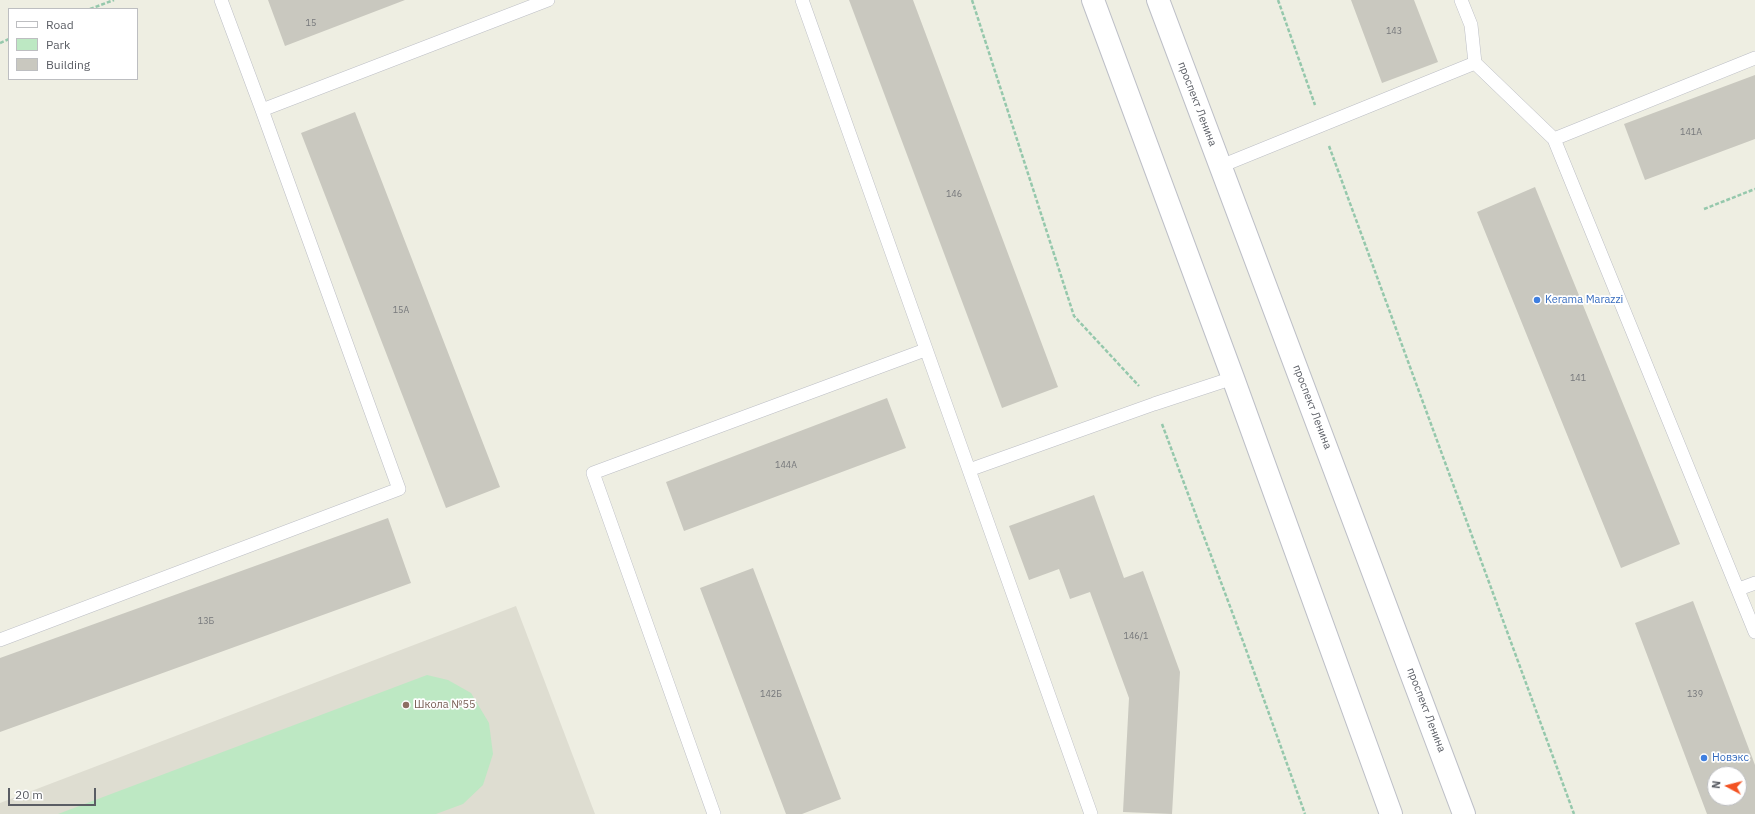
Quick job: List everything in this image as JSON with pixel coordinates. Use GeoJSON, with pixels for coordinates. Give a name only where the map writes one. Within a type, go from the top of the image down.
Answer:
{"type":"FeatureCollection","features":[{"type":"Feature","properties":{"kind":"main road"},"geometry":{"type":"LineString","coordinates":[[1093,0],[1233,378],[1391,814]]}},
{"type":"Feature","properties":{"kind":"main road","name":"проспект Ленина"},"geometry":{"type":"LineString","coordinates":[[1158,0],[1464,814]]}},
{"type":"Feature","properties":{"kind":"lane"},"geometry":{"type":"LineString","coordinates":[[0,640],[399,489],[221,0]]}},
{"type":"Feature","properties":{"kind":"lane"},"geometry":{"type":"LineString","coordinates":[[262,110],[548,0]]}},
{"type":"Feature","properties":{"kind":"lane"},"geometry":{"type":"LineString","coordinates":[[802,0],[1091,814]]}},
{"type":"Feature","properties":{"kind":"lane"},"geometry":{"type":"LineString","coordinates":[[1461,0],[1471,25],[1475,63],[1554,139],[1739,589],[1755,632]]}},
{"type":"Feature","properties":{"kind":"lane"},"geometry":{"type":"LineString","coordinates":[[1554,139],[1755,58]]}},
{"type":"Feature","properties":{"kind":"lane"},"geometry":{"type":"LineString","coordinates":[[1221,166],[1475,63]]}},
{"type":"Feature","properties":{"kind":"lane"},"geometry":{"type":"LineString","coordinates":[[714,814],[593,473],[925,350]]}},
{"type":"Feature","properties":{"kind":"lane"},"geometry":{"type":"LineString","coordinates":[[969,470],[1154,404],[1233,378]]}},
{"type":"Feature","properties":{"kind":"lane"},"geometry":{"type":"LineString","coordinates":[[1739,589],[1755,583]]}},
{"type":"Feature","properties":{"kind":"path"},"geometry":{"type":"LineString","coordinates":[[93,8],[114,0]]}},
{"type":"Feature","properties":{"kind":"path"},"geometry":{"type":"LineString","coordinates":[[972,0],[1074,316],[1154,404],[1247,652],[1305,814]]}},
{"type":"Feature","properties":{"kind":"path"},"geometry":{"type":"LineString","coordinates":[[1278,0],[1322,125],[1574,814]]}},
{"type":"Feature","properties":{"kind":"path"},"geometry":{"type":"LineString","coordinates":[[1704,209],[1755,189]]}},
{"type":"Feature","properties":{"kind":"shaded area","name":"Школа №55"},"geometry":{"type":"Polygon","coordinates":[[[516,606],[595,814],[0,814],[0,803],[516,606]]]}},
{"type":"Feature","properties":{"kind":"green space"},"geometry":{"type":"Polygon","coordinates":[[[427,675],[448,680],[471,693],[489,723],[493,754],[483,785],[463,804],[436,814],[58,814],[427,675]]]}},
{"type":"Feature","properties":{"kind":"building"},"geometry":{"type":"Polygon","coordinates":[[[268,0],[405,0],[285,46],[268,0]]]}},
{"type":"Feature","properties":{"kind":"building"},"geometry":{"type":"Polygon","coordinates":[[[849,0],[913,0],[1058,387],[1002,408],[849,0]]]}},
{"type":"Feature","properties":{"kind":"building"},"geometry":{"type":"Polygon","coordinates":[[[1351,0],[1414,0],[1438,62],[1382,83],[1351,0]]]}},
{"type":"Feature","properties":{"kind":"building"},"geometry":{"type":"Polygon","coordinates":[[[1755,75],[1755,139],[1645,180],[1624,124],[1755,75]]]}},
{"type":"Feature","properties":{"kind":"building"},"geometry":{"type":"Polygon","coordinates":[[[355,112],[500,487],[446,508],[301,133],[355,112]]]}},
{"type":"Feature","properties":{"kind":"building"},"geometry":{"type":"Polygon","coordinates":[[[1535,187],[1680,544],[1621,568],[1477,212],[1535,187]]]}},
{"type":"Feature","properties":{"kind":"building"},"geometry":{"type":"Polygon","coordinates":[[[887,398],[906,448],[684,531],[666,482],[887,398]]]}},
{"type":"Feature","properties":{"kind":"building"},"geometry":{"type":"Polygon","coordinates":[[[1094,495],[1124,578],[1143,571],[1180,672],[1172,814],[1123,812],[1129,698],[1090,592],[1070,599],[1059,569],[1029,580],[1009,526],[1094,495]]]}},
{"type":"Feature","properties":{"kind":"building"},"geometry":{"type":"Polygon","coordinates":[[[388,518],[411,583],[0,732],[0,658],[388,518]]]}},
{"type":"Feature","properties":{"kind":"building"},"geometry":{"type":"Polygon","coordinates":[[[753,568],[841,799],[802,814],[786,814],[700,588],[753,568]]]}},
{"type":"Feature","properties":{"kind":"building"},"geometry":{"type":"Polygon","coordinates":[[[1693,601],[1755,765],[1755,814],[1707,814],[1635,623],[1693,601]]]}},
{"type":"Feature","properties":{"kind":"place","name":"Kerama Marazzi"},"geometry":{"type":"Point","coordinates":[1537,300]}},
{"type":"Feature","properties":{"kind":"place","name":"Школа №55"},"geometry":{"type":"Point","coordinates":[406,705]}},
{"type":"Feature","properties":{"kind":"place","name":"Новэкс"},"geometry":{"type":"Point","coordinates":[1704,758]}}]}
